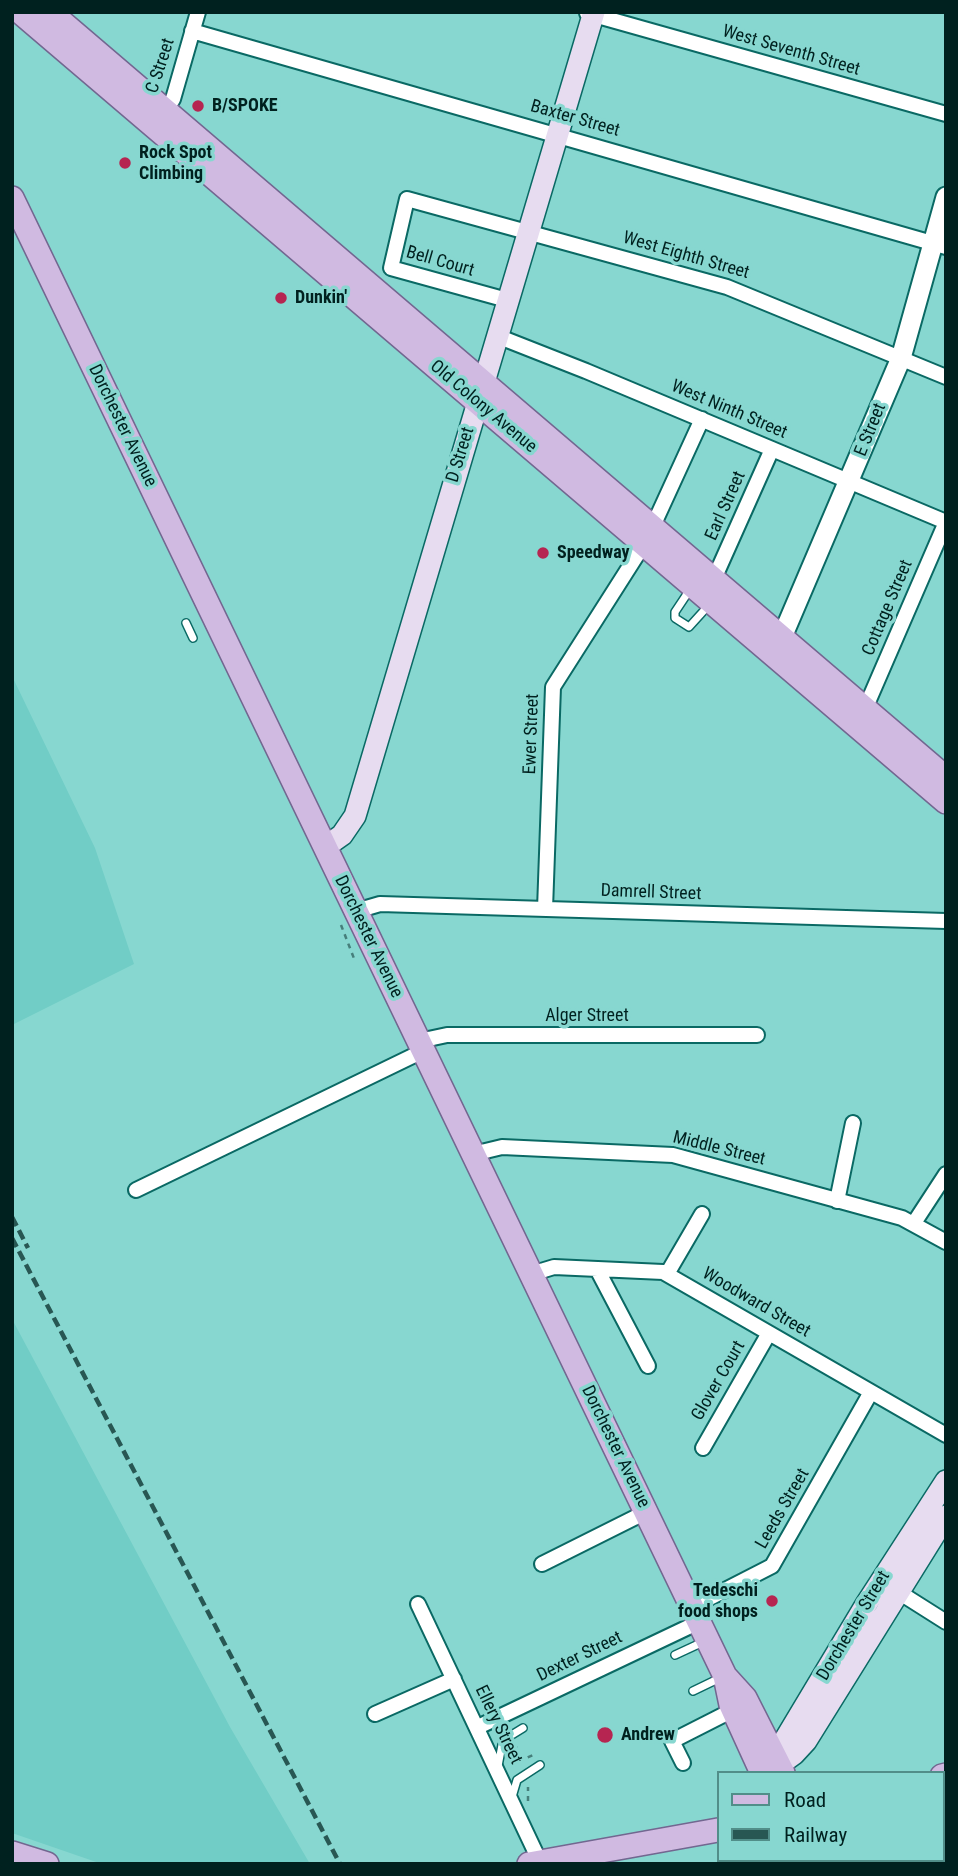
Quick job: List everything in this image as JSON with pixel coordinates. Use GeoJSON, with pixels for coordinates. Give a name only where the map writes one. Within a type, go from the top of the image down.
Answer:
{"type":"FeatureCollection","features":[{"type":"Feature","properties":{"kind":"main road","name":"Old Colony Avenue"},"geometry":{"type":"LineString","coordinates":[[20,12],[159,119],[484,381],[648,535]]}},
{"type":"Feature","properties":{"kind":"main road","name":"Old Colony Avenue"},"geometry":{"type":"LineString","coordinates":[[50,12],[159,119],[477,404],[648,535],[704,582],[946,802]]}},
{"type":"Feature","properties":{"kind":"main road","name":"D Street"},"geometry":{"type":"LineString","coordinates":[[325,847],[342,835],[355,816],[591,13]]}},
{"type":"Feature","properties":{"kind":"main road","name":"Dorchester Avenue"},"geometry":{"type":"LineString","coordinates":[[12,198],[325,847],[348,914],[421,1046],[700,1623],[725,1676],[733,1710],[772,1769]]}},
{"type":"Feature","properties":{"kind":"main road","name":"Old Colony Avenue"},"geometry":{"type":"LineString","coordinates":[[704,582],[711,602],[865,709],[946,778]]}},
{"type":"Feature","properties":{"kind":"main road","name":"Dorchester Street"},"geometry":{"type":"LineString","coordinates":[[772,1769],[873,1592],[946,1482]]}},
{"type":"Feature","properties":{"kind":"main road","name":"Dorchester Street"},"geometry":{"type":"LineString","coordinates":[[772,1769],[806,1741],[946,1516]]}},
{"type":"Feature","properties":{"kind":"main road","name":"Dorchester Avenue"},"geometry":{"type":"LineString","coordinates":[[725,1676],[745,1698],[772,1769]]}},
{"type":"Feature","properties":{"kind":"main road"},"geometry":{"type":"LineString","coordinates":[[537,1863],[716,1830]]}},
{"type":"Feature","properties":{"kind":"main road"},"geometry":{"type":"LineString","coordinates":[[12,1854],[29,1864]]}},
{"type":"Feature","properties":{"kind":"main road"},"geometry":{"type":"LineString","coordinates":[[12,1854],[47,1864]]}},
{"type":"Feature","properties":{"kind":"street","name":"C Street"},"geometry":{"type":"LineString","coordinates":[[159,119],[174,95],[198,12]]}},
{"type":"Feature","properties":{"kind":"street","name":"West Seventh Street"},"geometry":{"type":"LineString","coordinates":[[591,13],[946,114]]}},
{"type":"Feature","properties":{"kind":"street","name":"Baxter Street"},"geometry":{"type":"LineString","coordinates":[[192,31],[556,133],[939,245]]}},
{"type":"Feature","properties":{"kind":"street","name":"E Street"},"geometry":{"type":"LineString","coordinates":[[776,645],[850,481],[901,358],[939,245],[946,197]]}},
{"type":"Feature","properties":{"kind":"street","name":"West Eighth Street"},"geometry":{"type":"LineString","coordinates":[[407,199],[739,291],[946,377]]}},
{"type":"Feature","properties":{"kind":"street","name":"Bell Court"},"geometry":{"type":"LineString","coordinates":[[407,199],[391,268],[507,300]]}},
{"type":"Feature","properties":{"kind":"street","name":"West Ninth Street"},"geometry":{"type":"LineString","coordinates":[[497,337],[702,419],[946,522]]}},
{"type":"Feature","properties":{"kind":"street","name":"Ewer Street"},"geometry":{"type":"LineString","coordinates":[[545,909],[553,687],[648,535],[702,419]]}},
{"type":"Feature","properties":{"kind":"street","name":"Earl Street"},"geometry":{"type":"LineString","coordinates":[[704,582],[772,449]]}},
{"type":"Feature","properties":{"kind":"street","name":"Cottage Street"},"geometry":{"type":"LineString","coordinates":[[865,709],[946,522]]}},
{"type":"Feature","properties":{"kind":"street","name":"Damrell Street"},"geometry":{"type":"LineString","coordinates":[[348,914],[380,904],[946,921]]}},
{"type":"Feature","properties":{"kind":"street","name":"Alger Street"},"geometry":{"type":"LineString","coordinates":[[136,1190],[447,1035],[757,1035]]}},
{"type":"Feature","properties":{"kind":"street"},"geometry":{"type":"LineString","coordinates":[[837,1201],[853,1123]]}},
{"type":"Feature","properties":{"kind":"street","name":"Middle Street"},"geometry":{"type":"LineString","coordinates":[[473,1154],[502,1147],[673,1155],[914,1223],[946,1242]]}},
{"type":"Feature","properties":{"kind":"street"},"geometry":{"type":"LineString","coordinates":[[914,1223],[946,1174]]}},
{"type":"Feature","properties":{"kind":"street"},"geometry":{"type":"LineString","coordinates":[[667,1274],[702,1214]]}},
{"type":"Feature","properties":{"kind":"street","name":"Woodward Street"},"geometry":{"type":"LineString","coordinates":[[531,1274],[554,1267],[667,1274],[946,1435]]}},
{"type":"Feature","properties":{"kind":"street"},"geometry":{"type":"LineString","coordinates":[[597,1269],[648,1366]]}},
{"type":"Feature","properties":{"kind":"street","name":"Glover Court"},"geometry":{"type":"LineString","coordinates":[[703,1448],[769,1333]]}},
{"type":"Feature","properties":{"kind":"street","name":"Leeds Street"},"geometry":{"type":"LineString","coordinates":[[700,1623],[772,1566],[871,1392]]}},
{"type":"Feature","properties":{"kind":"street"},"geometry":{"type":"LineString","coordinates":[[542,1564],[646,1512]]}},
{"type":"Feature","properties":{"kind":"street"},"geometry":{"type":"LineString","coordinates":[[897,1591],[946,1622]]}},
{"type":"Feature","properties":{"kind":"street","name":"Ellery Street"},"geometry":{"type":"LineString","coordinates":[[418,1604],[499,1770],[537,1863]]}},
{"type":"Feature","properties":{"kind":"street","name":"Dexter Street"},"geometry":{"type":"LineString","coordinates":[[478,1727],[700,1623]]}},
{"type":"Feature","properties":{"kind":"street"},"geometry":{"type":"LineString","coordinates":[[375,1714],[454,1679]]}},
{"type":"Feature","properties":{"kind":"street"},"geometry":{"type":"LineString","coordinates":[[682,1763],[672,1741],[733,1710]]}},
{"type":"Feature","properties":{"kind":"lane"},"geometry":{"type":"LineString","coordinates":[[704,582],[675,612],[675,618],[689,627],[711,602]]}},
{"type":"Feature","properties":{"kind":"lane"},"geometry":{"type":"LineString","coordinates":[[186,623],[193,638]]}},
{"type":"Feature","properties":{"kind":"lane"},"geometry":{"type":"LineString","coordinates":[[675,1655],[700,1623]]}},
{"type":"Feature","properties":{"kind":"lane"},"geometry":{"type":"LineString","coordinates":[[692,1691],[725,1676]]}},
{"type":"Feature","properties":{"kind":"lane"},"geometry":{"type":"LineString","coordinates":[[499,1770],[502,1745],[523,1728]]}},
{"type":"Feature","properties":{"kind":"lane"},"geometry":{"type":"LineString","coordinates":[[512,1801],[517,1780],[540,1765]]}},
{"type":"Feature","properties":{"kind":"path"},"geometry":{"type":"LineString","coordinates":[[348,914],[342,932],[355,961]]}},
{"type":"Feature","properties":{"kind":"path"},"geometry":{"type":"LineString","coordinates":[[522,1743],[516,1746],[516,1763],[535,1754]]}},
{"type":"Feature","properties":{"kind":"path"},"geometry":{"type":"LineString","coordinates":[[528,1804],[527,1787],[535,1782]]}},
{"type":"Feature","properties":{"kind":"shaded area"},"geometry":{"type":"Polygon","coordinates":[[[12,676],[95,848],[134,964],[12,1025],[12,676]]]}},
{"type":"Feature","properties":{"kind":"shaded area"},"geometry":{"type":"Polygon","coordinates":[[[12,1319],[230,1727],[310,1864],[102,1864],[12,1833],[12,1319]]]}},
{"type":"Feature","properties":{"kind":"railway"},"geometry":{"type":"LineString","coordinates":[[12,1217],[28,1248]]}},
{"type":"Feature","properties":{"kind":"railway"},"geometry":{"type":"LineString","coordinates":[[12,1238],[340,1864]]}},
{"type":"Feature","properties":{"kind":"place","name":"B/SPOKE"},"geometry":{"type":"Point","coordinates":[198,106]}},
{"type":"Feature","properties":{"kind":"place","name":"Rock Spot Climbing"},"geometry":{"type":"Point","coordinates":[125,163]}},
{"type":"Feature","properties":{"kind":"place","name":"Dunkin'"},"geometry":{"type":"Point","coordinates":[281,298]}},
{"type":"Feature","properties":{"kind":"place","name":"Speedway"},"geometry":{"type":"Point","coordinates":[543,553]}},
{"type":"Feature","properties":{"kind":"place","name":"Tedeschi food shops"},"geometry":{"type":"Point","coordinates":[772,1601]}},
{"type":"Feature","properties":{"kind":"place","name":"Andrew"},"geometry":{"type":"Point","coordinates":[605,1735]}}]}
